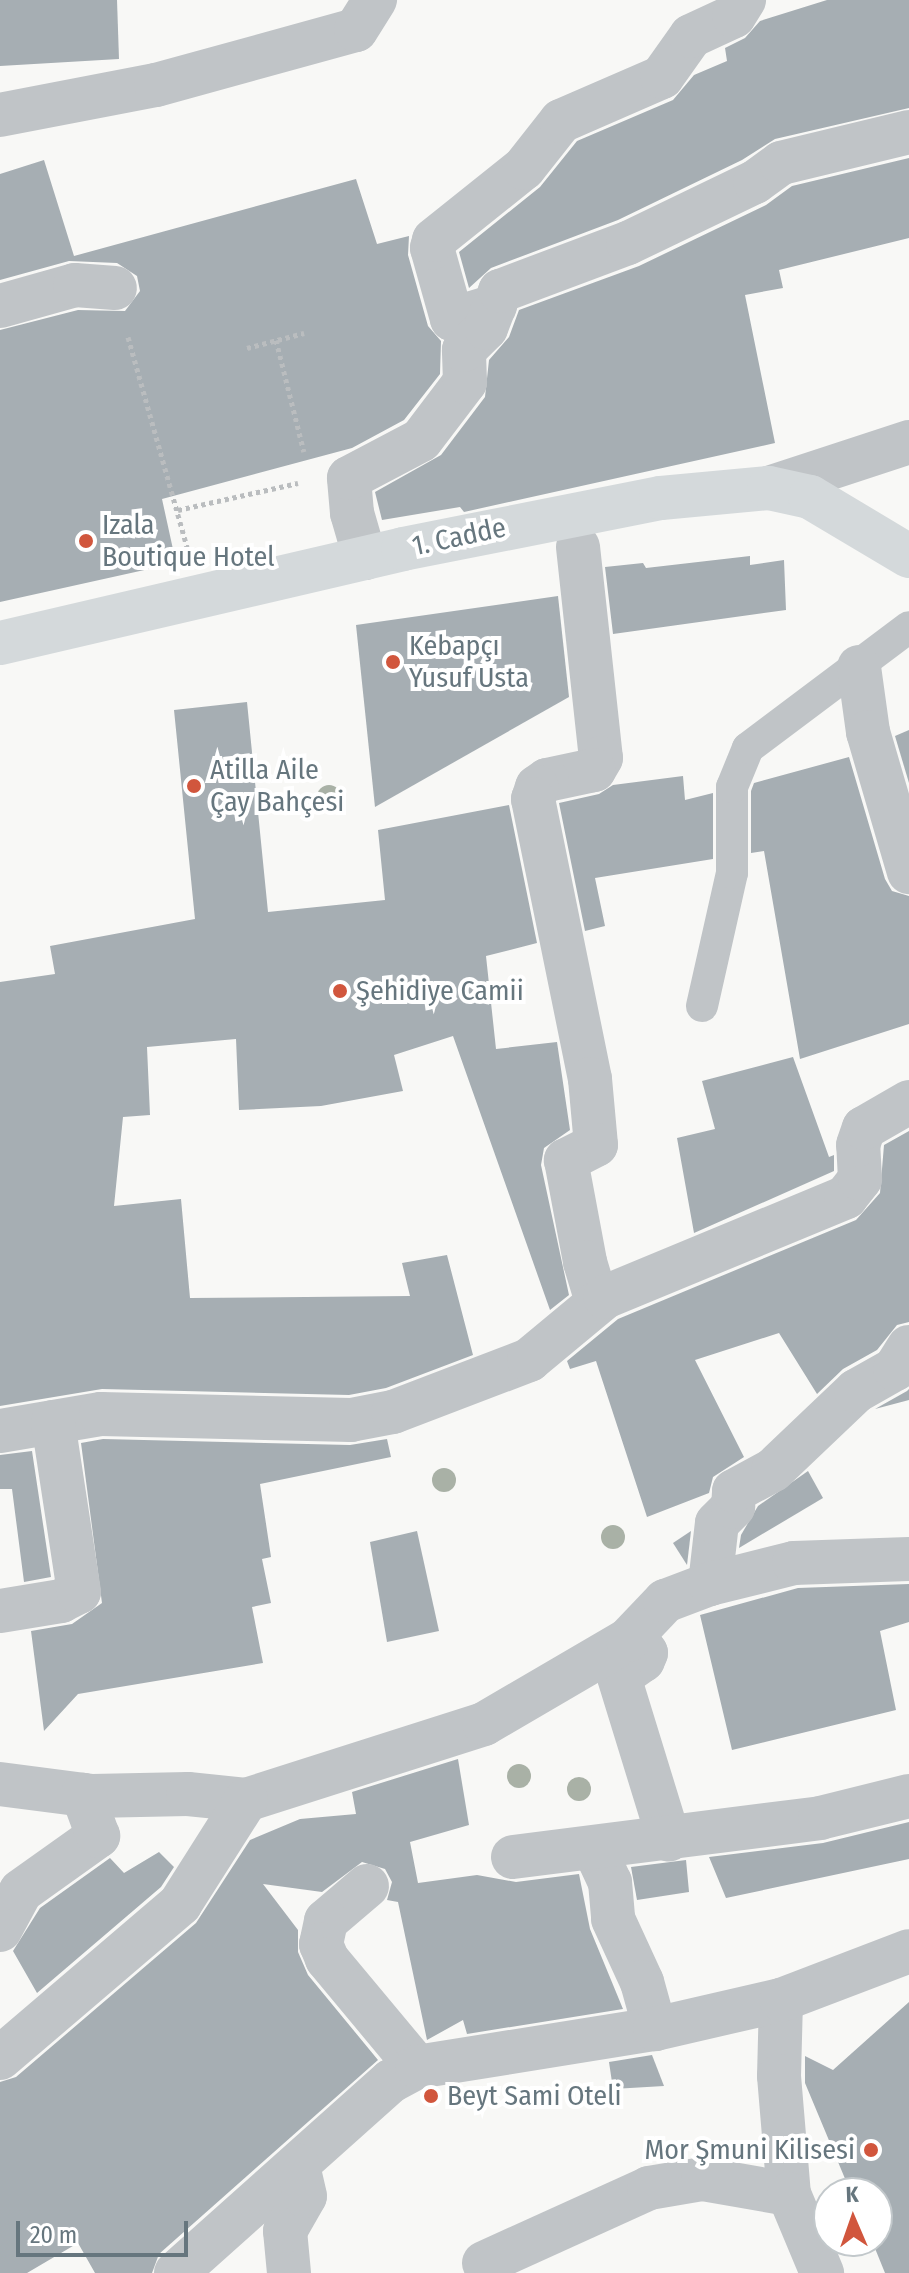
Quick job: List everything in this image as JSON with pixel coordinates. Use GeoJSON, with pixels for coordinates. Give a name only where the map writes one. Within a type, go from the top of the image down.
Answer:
{"type":"FeatureCollection","features":[{"type":"Feature","properties":{"kind":"main road","name":"1. Cadde"},"geometry":{"type":"LineString","coordinates":[[0,643],[197,595],[590,509],[769,488],[810,497],[909,556]]}},
{"type":"Feature","properties":{"kind":"street"},"geometry":{"type":"LineString","coordinates":[[0,115],[156,85],[356,30],[375,0]]}},
{"type":"Feature","properties":{"kind":"street"},"geometry":{"type":"LineString","coordinates":[[495,306],[452,319],[432,248],[434,240],[524,168],[561,121],[662,77],[691,36],[734,16],[744,0]]}},
{"type":"Feature","properties":{"kind":"street"},"geometry":{"type":"LineString","coordinates":[[365,558],[352,513],[349,478],[421,440],[465,382],[464,350],[486,328],[500,291],[628,243],[755,182],[781,163],[909,132]]}},
{"type":"Feature","properties":{"kind":"street"},"geometry":{"type":"LineString","coordinates":[[0,306],[75,285],[115,288]]}},
{"type":"Feature","properties":{"kind":"street"},"geometry":{"type":"LineString","coordinates":[[769,488],[909,442]]}},
{"type":"Feature","properties":{"kind":"street"},"geometry":{"type":"LineString","coordinates":[[578,547],[601,758],[594,770],[547,780],[537,787],[533,799],[590,1079],[596,1145],[566,1160],[585,1262],[597,1302]]}},
{"type":"Feature","properties":{"kind":"street"},"geometry":{"type":"LineString","coordinates":[[859,667],[868,732],[909,872]]}},
{"type":"Feature","properties":{"kind":"street"},"geometry":{"type":"LineString","coordinates":[[0,1431],[101,1414],[351,1420],[393,1412],[529,1360],[597,1302],[846,1197],[860,1179],[858,1145],[864,1128],[909,1102]]}},
{"type":"Feature","properties":{"kind":"street"},"geometry":{"type":"LineString","coordinates":[[710,1584],[717,1523],[733,1507],[734,1491],[794,1453],[856,1391],[895,1369],[909,1347]]}},
{"type":"Feature","properties":{"kind":"street"},"geometry":{"type":"LineString","coordinates":[[0,1611],[61,1601],[79,1592],[53,1422]]}},
{"type":"Feature","properties":{"kind":"street"},"geometry":{"type":"LineString","coordinates":[[0,1784],[83,1795],[246,1800],[484,1724],[633,1634],[665,1601],[710,1584],[794,1563],[909,1559]]}},
{"type":"Feature","properties":{"kind":"street"},"geometry":{"type":"LineString","coordinates":[[633,1634],[646,1653],[619,1677],[669,1840]]}},
{"type":"Feature","properties":{"kind":"street"},"geometry":{"type":"LineString","coordinates":[[0,1930],[21,1891],[98,1836],[83,1795]]}},
{"type":"Feature","properties":{"kind":"street"},"geometry":{"type":"LineString","coordinates":[[513,1857],[669,1840],[820,1818],[909,1796]]}},
{"type":"Feature","properties":{"kind":"street"},"geometry":{"type":"LineString","coordinates":[[0,2058],[180,1904],[246,1800]]}},
{"type":"Feature","properties":{"kind":"street"},"geometry":{"type":"LineString","coordinates":[[594,1848],[610,1882],[613,1919],[642,1982],[655,2029]]}},
{"type":"Feature","properties":{"kind":"street"},"geometry":{"type":"LineString","coordinates":[[367,1886],[326,1921],[321,1944],[327,1959],[417,2067]]}},
{"type":"Feature","properties":{"kind":"street"},"geometry":{"type":"LineString","coordinates":[[176,2273],[391,2081],[417,2067],[655,2029],[781,2000],[909,1951]]}},
{"type":"Feature","properties":{"kind":"street"},"geometry":{"type":"LineString","coordinates":[[781,2000],[779,2076],[789,2194],[822,2273]]}},
{"type":"Feature","properties":{"kind":"street"},"geometry":{"type":"LineString","coordinates":[[289,2273],[285,2231],[305,2196],[298,2166]]}},
{"type":"Feature","properties":{"kind":"street"},"geometry":{"type":"LineString","coordinates":[[484,2263],[649,2188],[703,2179],[789,2194]]}},
{"type":"Feature","properties":{"kind":"lane"},"geometry":{"type":"LineString","coordinates":[[702,1006],[732,873],[732,787],[748,748],[909,627]]}},
{"type":"Feature","properties":{"kind":"path"},"geometry":{"type":"LineString","coordinates":[[115,288],[178,510],[197,595]]}},
{"type":"Feature","properties":{"kind":"path"},"geometry":{"type":"LineString","coordinates":[[247,348],[304,333]]}},
{"type":"Feature","properties":{"kind":"path"},"geometry":{"type":"LineString","coordinates":[[276,340],[293,408]]}},
{"type":"Feature","properties":{"kind":"path"},"geometry":{"type":"LineString","coordinates":[[178,510],[314,479]]}},
{"type":"Feature","properties":{"kind":"building"},"geometry":{"type":"Polygon","coordinates":[[[0,0],[117,0],[119,59],[0,66],[0,0]]]}},
{"type":"Feature","properties":{"kind":"building"},"geometry":{"type":"Polygon","coordinates":[[[827,0],[909,0],[909,108],[775,139],[742,160],[618,220],[491,268],[469,288],[459,252],[540,187],[577,141],[673,100],[694,75],[727,61],[725,48],[745,38],[760,21],[827,0]]]}},
{"type":"Feature","properties":{"kind":"building"},"geometry":{"type":"Polygon","coordinates":[[[909,158],[909,238],[779,270],[783,288],[745,295],[775,443],[464,512],[460,507],[382,520],[375,492],[441,455],[485,397],[489,360],[509,337],[519,310],[639,266],[766,205],[792,186],[909,158]]]}},
{"type":"Feature","properties":{"kind":"building"},"geometry":{"type":"Polygon","coordinates":[[[44,160],[74,256],[356,179],[377,244],[409,236],[408,255],[428,326],[441,341],[440,374],[404,420],[352,448],[162,499],[176,563],[0,602],[0,330],[78,310],[125,311],[140,291],[137,276],[117,263],[69,261],[0,280],[0,174],[44,160]]]}},
{"type":"Feature","properties":{"kind":"building"},"geometry":{"type":"Polygon","coordinates":[[[750,556],[750,565],[784,560],[786,610],[613,634],[605,567],[643,563],[646,568],[750,556]]]}},
{"type":"Feature","properties":{"kind":"building"},"geometry":{"type":"Polygon","coordinates":[[[558,596],[569,697],[375,807],[356,625],[558,596]]]}},
{"type":"Feature","properties":{"kind":"building"},"geometry":{"type":"Polygon","coordinates":[[[247,702],[268,912],[385,900],[378,830],[509,805],[537,943],[486,956],[496,1049],[557,1042],[570,1130],[544,1148],[541,1165],[569,1295],[550,1310],[453,1036],[394,1055],[403,1091],[321,1106],[239,1110],[236,1039],[147,1047],[150,1115],[123,1117],[114,1206],[181,1199],[190,1298],[410,1296],[402,1263],[447,1255],[473,1355],[386,1388],[349,1395],[102,1389],[0,1406],[0,982],[55,974],[50,946],[195,919],[174,710],[247,702]]]}},
{"type":"Feature","properties":{"kind":"building"},"geometry":{"type":"Polygon","coordinates":[[[909,730],[909,783],[895,736],[909,730]]]}},
{"type":"Feature","properties":{"kind":"building"},"geometry":{"type":"Polygon","coordinates":[[[849,757],[885,879],[892,891],[909,896],[909,1024],[800,1059],[764,851],[751,853],[751,791],[754,783],[849,757]]]}},
{"type":"Feature","properties":{"kind":"building"},"geometry":{"type":"Polygon","coordinates":[[[683,776],[685,800],[713,793],[713,859],[595,878],[605,926],[585,931],[559,803],[599,794],[613,785],[683,776]]]}},
{"type":"Feature","properties":{"kind":"building"},"geometry":{"type":"Polygon","coordinates":[[[793,1057],[829,1157],[834,1155],[834,1171],[694,1233],[677,1138],[715,1129],[702,1081],[793,1057]]]}},
{"type":"Feature","properties":{"kind":"building"},"geometry":{"type":"Polygon","coordinates":[[[909,1131],[909,1322],[897,1325],[877,1350],[843,1369],[817,1394],[779,1333],[695,1360],[744,1457],[713,1477],[709,1493],[647,1517],[596,1361],[570,1369],[567,1361],[618,1319],[856,1220],[880,1193],[884,1145],[909,1131]]]}},
{"type":"Feature","properties":{"kind":"building"},"geometry":{"type":"Polygon","coordinates":[[[909,1389],[909,1400],[875,1409],[907,1391],[909,1389]]]}},
{"type":"Feature","properties":{"kind":"building"},"geometry":{"type":"Polygon","coordinates":[[[103,1439],[350,1445],[387,1439],[391,1457],[260,1484],[271,1557],[262,1559],[271,1603],[252,1607],[263,1663],[78,1694],[44,1731],[31,1631],[72,1624],[102,1603],[81,1443],[103,1439]]]}},
{"type":"Feature","properties":{"kind":"building"},"geometry":{"type":"Polygon","coordinates":[[[32,1451],[51,1577],[24,1582],[12,1489],[0,1489],[0,1455],[32,1451]]]}},
{"type":"Feature","properties":{"kind":"building"},"geometry":{"type":"Polygon","coordinates":[[[808,1471],[823,1498],[739,1548],[741,1535],[758,1506],[808,1471]]]}},
{"type":"Feature","properties":{"kind":"building"},"geometry":{"type":"Polygon","coordinates":[[[417,1531],[439,1631],[387,1642],[370,1542],[417,1531]]]}},
{"type":"Feature","properties":{"kind":"building"},"geometry":{"type":"Polygon","coordinates":[[[691,1531],[687,1565],[673,1543],[691,1531]]]}},
{"type":"Feature","properties":{"kind":"building"},"geometry":{"type":"Polygon","coordinates":[[[909,1584],[909,1622],[880,1631],[896,1710],[732,1750],[700,1615],[798,1588],[909,1584]]]}},
{"type":"Feature","properties":{"kind":"building"},"geometry":{"type":"Polygon","coordinates":[[[458,1759],[469,1825],[410,1842],[418,1883],[477,1875],[516,1882],[579,1874],[590,1929],[623,2009],[467,2034],[463,2020],[427,2040],[398,1902],[387,1900],[392,1882],[385,1869],[362,1862],[322,1892],[263,1884],[298,1930],[298,1952],[308,1975],[378,2060],[159,2254],[152,2273],[95,2273],[78,2243],[27,2273],[0,2273],[0,2082],[16,2077],[196,1923],[250,1840],[300,1819],[356,1814],[352,1792],[458,1759]]]}},
{"type":"Feature","properties":{"kind":"building"},"geometry":{"type":"Polygon","coordinates":[[[909,1822],[909,1859],[726,1898],[709,1857],[823,1843],[909,1822]]]}},
{"type":"Feature","properties":{"kind":"building"},"geometry":{"type":"Polygon","coordinates":[[[159,1852],[174,1867],[161,1887],[37,1993],[13,1951],[40,1908],[110,1858],[124,1873],[159,1852]]]}},
{"type":"Feature","properties":{"kind":"building"},"geometry":{"type":"Polygon","coordinates":[[[686,1860],[689,1892],[637,1900],[631,1867],[686,1860]]]}},
{"type":"Feature","properties":{"kind":"building","name":"Mor Şmuni Kilisesi"},"geometry":{"type":"Polygon","coordinates":[[[909,2002],[909,2273],[885,2273],[878,2257],[893,2257],[893,2177],[844,2177],[805,2083],[805,2056],[833,2070],[909,2002]]]}},
{"type":"Feature","properties":{"kind":"building"},"geometry":{"type":"Polygon","coordinates":[[[652,2055],[664,2086],[613,2089],[609,2062],[652,2055]]]}},
{"type":"Feature","properties":{"kind":"place","name":"Izala Boutique Hotel"},"geometry":{"type":"Point","coordinates":[86,541]}},
{"type":"Feature","properties":{"kind":"place","name":"Kebapçı Yusuf Usta"},"geometry":{"type":"Point","coordinates":[393,662]}},
{"type":"Feature","properties":{"kind":"place","name":"Atilla Aile Çay Bahçesi"},"geometry":{"type":"Point","coordinates":[194,786]}},
{"type":"Feature","properties":{"kind":"place","name":"Şehidiye Camii"},"geometry":{"type":"Point","coordinates":[340,991]}},
{"type":"Feature","properties":{"kind":"place","name":"Beyt Sami Oteli"},"geometry":{"type":"Point","coordinates":[431,2096]}},
{"type":"Feature","properties":{"kind":"place","name":"Mor Şmuni Kilisesi"},"geometry":{"type":"Point","coordinates":[871,2150]}}]}
